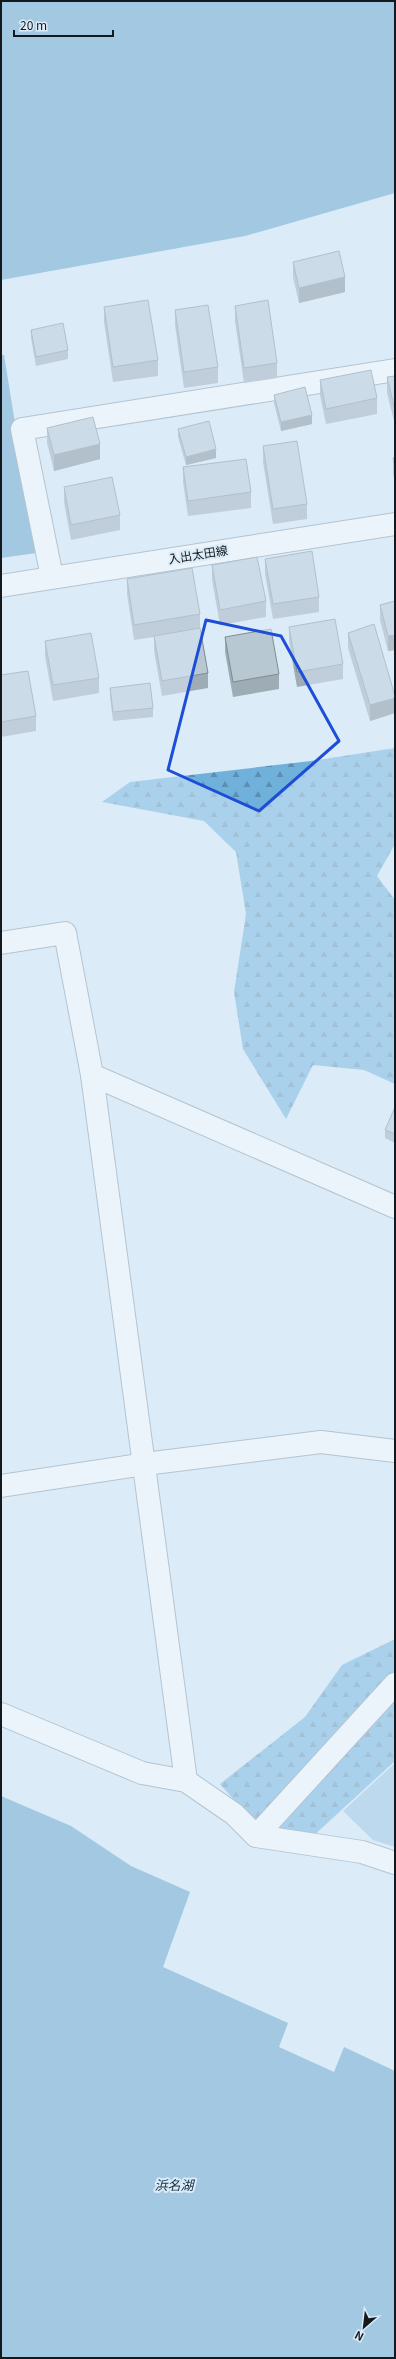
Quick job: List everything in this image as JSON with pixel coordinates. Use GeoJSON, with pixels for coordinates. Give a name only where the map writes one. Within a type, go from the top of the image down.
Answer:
{"type":"FeatureCollection","features":[{"type":"Feature","properties":{"kind":"street"},"geometry":{"type":"LineString","coordinates":[[52,577],[22,429],[395,370]]}},
{"type":"Feature","properties":{"kind":"street","name":"入出太田線"},"geometry":{"type":"LineString","coordinates":[[1,586],[395,524]]}},
{"type":"Feature","properties":{"kind":"street"},"geometry":{"type":"LineString","coordinates":[[1,943],[65,933],[92,1076],[145,1464],[186,1781]]}},
{"type":"Feature","properties":{"kind":"street"},"geometry":{"type":"LineString","coordinates":[[92,1076],[395,1208]]}},
{"type":"Feature","properties":{"kind":"street"},"geometry":{"type":"LineString","coordinates":[[1,1486],[145,1464],[321,1442],[395,1451]]}},
{"type":"Feature","properties":{"kind":"street"},"geometry":{"type":"LineString","coordinates":[[256,1836],[395,1684]]}},
{"type":"Feature","properties":{"kind":"street"},"geometry":{"type":"LineString","coordinates":[[1,1714],[142,1773],[186,1781],[234,1814],[256,1836],[362,1852],[395,1863]]}},
{"type":"Feature","properties":{"kind":"highlighted area"},"geometry":{"type":"Polygon","coordinates":[[[206,620],[281,636],[339,741],[259,811],[168,770],[206,620]]]}},
{"type":"Feature","properties":{"kind":"green space"},"geometry":{"type":"Polygon","coordinates":[[[395,748],[395,844],[377,876],[395,900],[395,1084],[364,1070],[313,1065],[286,1119],[243,1049],[234,992],[246,914],[236,852],[204,821],[102,802],[130,782],[311,761],[395,748]]]}},
{"type":"Feature","properties":{"kind":"green space"},"geometry":{"type":"Polygon","coordinates":[[[395,1639],[395,1761],[311,1838],[263,1833],[220,1784],[305,1717],[342,1665],[395,1639]]]}},
{"type":"Feature","properties":{"kind":"shaded area"},"geometry":{"type":"Polygon","coordinates":[[[395,1763],[395,1847],[373,1840],[343,1811],[395,1763]]]}},
{"type":"Feature","properties":{"kind":"water"},"geometry":{"type":"Polygon","coordinates":[[[1,1],[395,1],[395,193],[245,236],[1,280],[1,1]]]}},
{"type":"Feature","properties":{"kind":"water"},"geometry":{"type":"Polygon","coordinates":[[[1,355],[4,355],[36,553],[1,558],[1,355]]]}},
{"type":"Feature","properties":{"kind":"water","name":"浜名湖"},"geometry":{"type":"Polygon","coordinates":[[[1,1796],[71,1826],[131,1866],[190,1892],[163,1967],[288,2023],[279,2047],[334,2072],[344,2047],[395,2071],[395,2358],[1,2358],[1,1796]]]}},
{"type":"Feature","properties":{"kind":"building"},"geometry":{"type":"Polygon","coordinates":[[[339,251],[345,277],[299,288],[293,262],[339,251]]]}},
{"type":"Feature","properties":{"kind":"building"},"geometry":{"type":"Polygon","coordinates":[[[148,300],[158,360],[113,367],[104,307],[148,300]]]}},
{"type":"Feature","properties":{"kind":"building"},"geometry":{"type":"Polygon","coordinates":[[[268,300],[277,363],[244,368],[235,306],[268,300]]]}},
{"type":"Feature","properties":{"kind":"building"},"geometry":{"type":"Polygon","coordinates":[[[208,305],[218,367],[184,372],[175,310],[208,305]]]}},
{"type":"Feature","properties":{"kind":"building"},"geometry":{"type":"Polygon","coordinates":[[[63,323],[68,350],[36,357],[31,330],[63,323]]]}},
{"type":"Feature","properties":{"kind":"building"},"geometry":{"type":"Polygon","coordinates":[[[371,370],[377,398],[326,409],[320,380],[371,370]]]}},
{"type":"Feature","properties":{"kind":"building"},"geometry":{"type":"Polygon","coordinates":[[[395,376],[395,410],[387,377],[395,376]]]}},
{"type":"Feature","properties":{"kind":"building"},"geometry":{"type":"Polygon","coordinates":[[[305,387],[312,415],[281,422],[274,395],[305,387]]]}},
{"type":"Feature","properties":{"kind":"building"},"geometry":{"type":"Polygon","coordinates":[[[93,417],[100,444],[54,455],[47,428],[93,417]]]}},
{"type":"Feature","properties":{"kind":"building"},"geometry":{"type":"Polygon","coordinates":[[[209,421],[216,449],[186,457],[178,429],[209,421]]]}},
{"type":"Feature","properties":{"kind":"building"},"geometry":{"type":"Polygon","coordinates":[[[297,441],[307,504],[273,509],[263,446],[297,441]]]}},
{"type":"Feature","properties":{"kind":"building"},"geometry":{"type":"Polygon","coordinates":[[[395,457],[395,469],[393,458],[395,457]]]}},
{"type":"Feature","properties":{"kind":"building"},"geometry":{"type":"Polygon","coordinates":[[[246,459],[251,492],[188,501],[183,467],[246,459]]]}},
{"type":"Feature","properties":{"kind":"building"},"geometry":{"type":"Polygon","coordinates":[[[112,477],[120,515],[71,525],[64,487],[112,477]]]}},
{"type":"Feature","properties":{"kind":"building"},"geometry":{"type":"Polygon","coordinates":[[[312,551],[319,597],[273,604],[265,559],[312,551]]]}},
{"type":"Feature","properties":{"kind":"building"},"geometry":{"type":"Polygon","coordinates":[[[257,557],[266,601],[220,610],[212,565],[257,557]]]}},
{"type":"Feature","properties":{"kind":"building"},"geometry":{"type":"Polygon","coordinates":[[[192,568],[200,614],[134,625],[127,579],[192,568]]]}},
{"type":"Feature","properties":{"kind":"building"},"geometry":{"type":"Polygon","coordinates":[[[395,601],[395,635],[388,636],[380,605],[395,601]]]}},
{"type":"Feature","properties":{"kind":"building"},"geometry":{"type":"Polygon","coordinates":[[[335,619],[343,664],[297,672],[289,627],[335,619]]]}},
{"type":"Feature","properties":{"kind":"building"},"geometry":{"type":"Polygon","coordinates":[[[374,624],[395,698],[370,705],[348,633],[374,624]]]}},
{"type":"Feature","properties":{"kind":"building"},"geometry":{"type":"Polygon","coordinates":[[[200,628],[208,673],[162,681],[154,636],[200,628]]]}},
{"type":"Feature","properties":{"kind":"building"},"geometry":{"type":"Polygon","coordinates":[[[271,629],[279,674],[233,682],[225,637],[271,629]]]}},
{"type":"Feature","properties":{"kind":"building"},"geometry":{"type":"Polygon","coordinates":[[[91,633],[99,678],[53,685],[45,641],[91,633]]]}},
{"type":"Feature","properties":{"kind":"building"},"geometry":{"type":"Polygon","coordinates":[[[28,671],[36,716],[1,722],[1,675],[28,671]]]}},
{"type":"Feature","properties":{"kind":"building"},"geometry":{"type":"Polygon","coordinates":[[[150,683],[153,708],[113,712],[110,688],[150,683]]]}},
{"type":"Feature","properties":{"kind":"building"},"geometry":{"type":"Polygon","coordinates":[[[395,1107],[395,1134],[385,1130],[395,1107]]]}}]}
